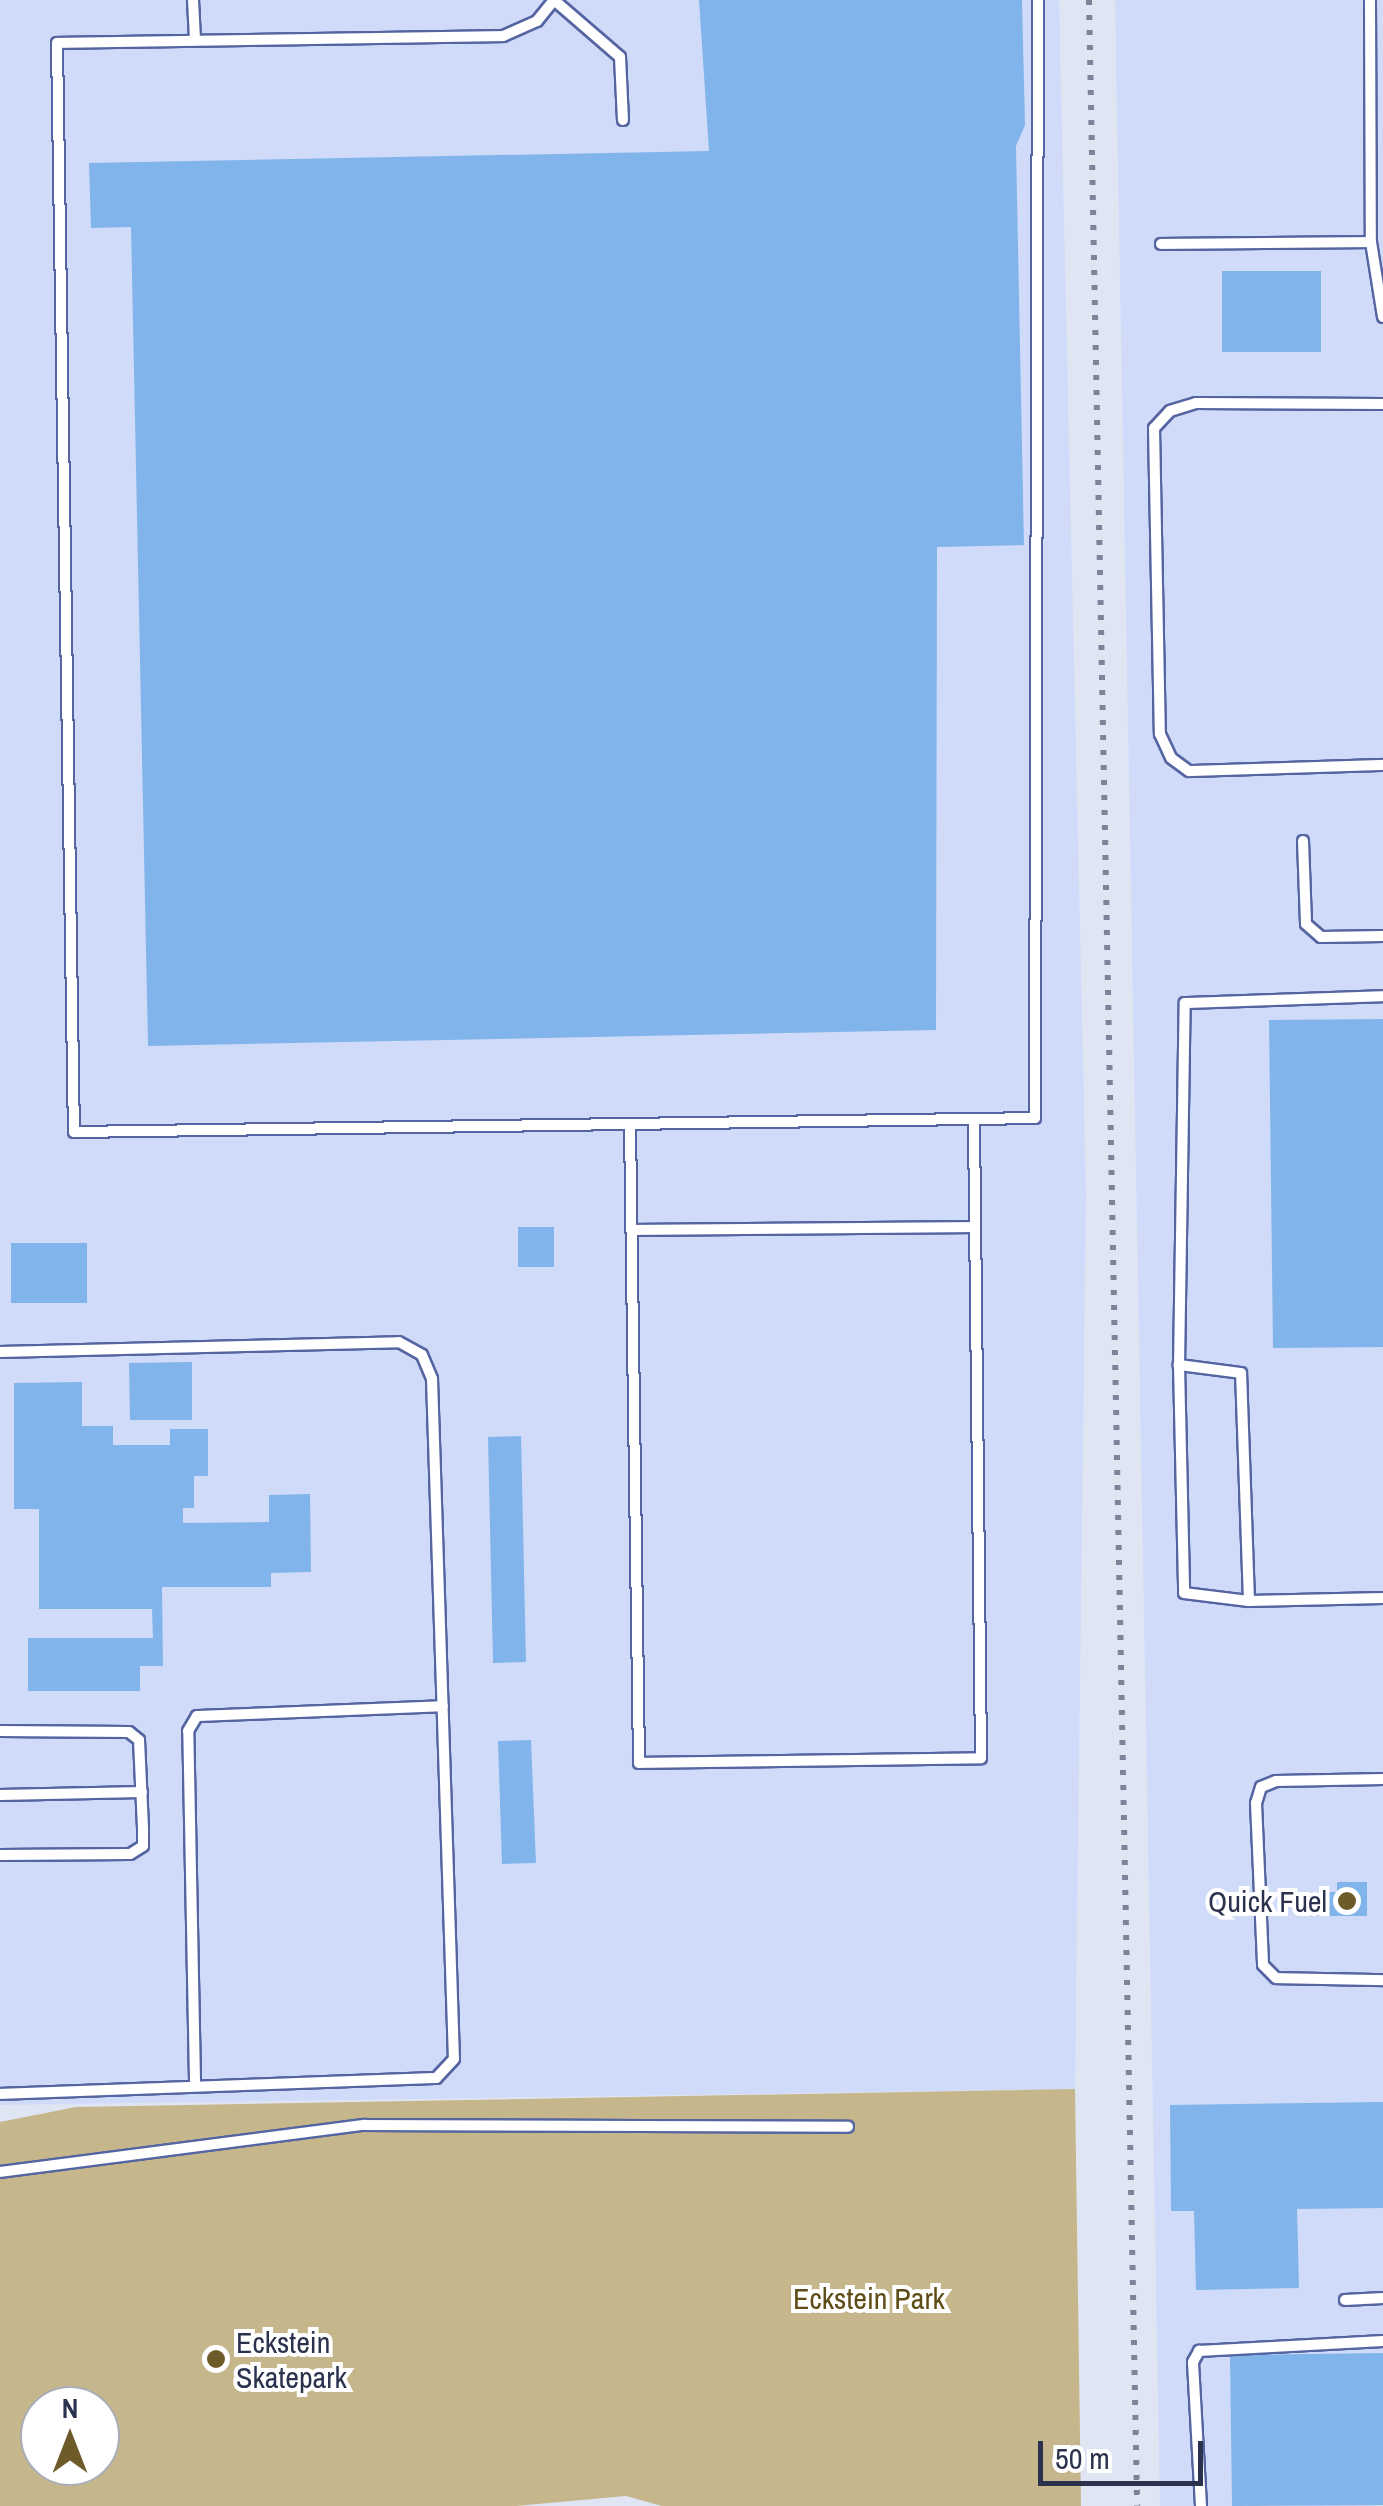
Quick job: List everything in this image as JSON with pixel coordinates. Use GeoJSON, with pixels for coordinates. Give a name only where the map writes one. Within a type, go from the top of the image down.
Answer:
{"type":"FeatureCollection","features":[{"type":"Feature","properties":{"kind":"lane"},"geometry":{"type":"LineString","coordinates":[[194,0],[196,40]]}},
{"type":"Feature","properties":{"kind":"lane"},"geometry":{"type":"LineString","coordinates":[[623,120],[620,58],[554,0],[538,22],[503,36],[58,42],[74,1132],[1036,1118],[1038,0]]}},
{"type":"Feature","properties":{"kind":"lane"},"geometry":{"type":"LineString","coordinates":[[1370,0],[1371,242],[1383,317]]}},
{"type":"Feature","properties":{"kind":"lane"},"geometry":{"type":"LineString","coordinates":[[1161,244],[1371,242]]}},
{"type":"Feature","properties":{"kind":"lane"},"geometry":{"type":"LineString","coordinates":[[1383,404],[1196,403],[1170,410],[1154,428],[1160,734],[1172,758],[1189,771],[1383,766]]}},
{"type":"Feature","properties":{"kind":"lane"},"geometry":{"type":"LineString","coordinates":[[1303,841],[1306,924],[1320,937],[1383,936]]}},
{"type":"Feature","properties":{"kind":"lane"},"geometry":{"type":"LineString","coordinates":[[1383,996],[1185,1002],[1179,1365],[1184,1592],[1249,1601],[1383,1598]]}},
{"type":"Feature","properties":{"kind":"lane"},"geometry":{"type":"LineString","coordinates":[[630,1125],[639,1763],[981,1758],[974,1120]]}},
{"type":"Feature","properties":{"kind":"lane"},"geometry":{"type":"LineString","coordinates":[[632,1230],[975,1227]]}},
{"type":"Feature","properties":{"kind":"lane"},"geometry":{"type":"LineString","coordinates":[[0,1352],[400,1342],[422,1355],[432,1379],[450,2072],[0,2094]]}},
{"type":"Feature","properties":{"kind":"lane"},"geometry":{"type":"LineString","coordinates":[[1179,1365],[1241,1373],[1249,1601]]}},
{"type":"Feature","properties":{"kind":"lane"},"geometry":{"type":"LineString","coordinates":[[194,2082],[188,1731],[197,1716],[443,1706]]}},
{"type":"Feature","properties":{"kind":"lane"},"geometry":{"type":"LineString","coordinates":[[0,1731],[129,1732],[139,1740],[142,1792],[142,1846],[130,1854],[0,1854]]}},
{"type":"Feature","properties":{"kind":"lane"},"geometry":{"type":"LineString","coordinates":[[1383,1779],[1276,1780],[1262,1787],[1256,1803],[1263,1965],[1276,1978],[1383,1980]]}},
{"type":"Feature","properties":{"kind":"lane"},"geometry":{"type":"LineString","coordinates":[[0,1795],[142,1792]]}},
{"type":"Feature","properties":{"kind":"lane"},"geometry":{"type":"LineString","coordinates":[[0,2172],[364,2125],[848,2127]]}},
{"type":"Feature","properties":{"kind":"lane"},"geometry":{"type":"LineString","coordinates":[[1345,2300],[1383,2298]]}},
{"type":"Feature","properties":{"kind":"lane"},"geometry":{"type":"LineString","coordinates":[[1200,2506],[1193,2362],[1199,2352],[1383,2341]]}},
{"type":"Feature","properties":{"kind":"shaded area"},"geometry":{"type":"Polygon","coordinates":[[[0,0],[1059,0],[1086,1196],[1075,2089],[0,2105],[0,0]]]}},
{"type":"Feature","properties":{"kind":"shaded area"},"geometry":{"type":"Polygon","coordinates":[[[1115,0],[1383,0],[1383,2506],[1160,2506],[1115,0]]]}},
{"type":"Feature","properties":{"kind":"green space","name":"Eckstein Park"},"geometry":{"type":"Polygon","coordinates":[[[1075,2089],[1081,2506],[662,2506],[626,2496],[516,2506],[0,2506],[0,2122],[76,2107],[1075,2089]]]}},
{"type":"Feature","properties":{"kind":"building"},"geometry":{"type":"Polygon","coordinates":[[[699,0],[1022,0],[1025,125],[1016,146],[1024,545],[937,547],[936,1030],[148,1046],[131,227],[91,228],[89,163],[709,151],[699,0]]]}},
{"type":"Feature","properties":{"kind":"building"},"geometry":{"type":"Polygon","coordinates":[[[1222,271],[1321,271],[1321,352],[1222,352],[1222,271]]]}},
{"type":"Feature","properties":{"kind":"building"},"geometry":{"type":"Polygon","coordinates":[[[1383,1019],[1383,1347],[1273,1348],[1269,1020],[1383,1019]]]}},
{"type":"Feature","properties":{"kind":"building"},"geometry":{"type":"Polygon","coordinates":[[[518,1227],[554,1227],[554,1267],[518,1267],[518,1227]]]}},
{"type":"Feature","properties":{"kind":"building"},"geometry":{"type":"Polygon","coordinates":[[[11,1243],[87,1243],[87,1303],[11,1303],[11,1243]]]}},
{"type":"Feature","properties":{"kind":"building"},"geometry":{"type":"Polygon","coordinates":[[[192,1362],[192,1420],[130,1420],[129,1363],[192,1362]]]}},
{"type":"Feature","properties":{"kind":"building"},"geometry":{"type":"Polygon","coordinates":[[[82,1382],[82,1426],[113,1426],[113,1445],[170,1445],[170,1429],[208,1429],[208,1476],[194,1476],[194,1508],[183,1508],[183,1523],[269,1522],[269,1495],[310,1494],[311,1572],[271,1573],[271,1587],[162,1587],[163,1666],[140,1666],[140,1691],[28,1691],[28,1638],[153,1638],[152,1609],[39,1609],[39,1509],[14,1509],[14,1383],[82,1382]]]}},
{"type":"Feature","properties":{"kind":"building"},"geometry":{"type":"Polygon","coordinates":[[[521,1436],[526,1662],[493,1663],[488,1437],[521,1436]]]}},
{"type":"Feature","properties":{"kind":"building"},"geometry":{"type":"Polygon","coordinates":[[[531,1740],[536,1863],[502,1864],[498,1741],[531,1740]]]}},
{"type":"Feature","properties":{"kind":"building"},"geometry":{"type":"Polygon","coordinates":[[[1337,1882],[1367,1882],[1367,1916],[1301,1916],[1301,1892],[1337,1892],[1337,1882]]]}},
{"type":"Feature","properties":{"kind":"building"},"geometry":{"type":"Polygon","coordinates":[[[1383,2102],[1383,2208],[1297,2209],[1299,2288],[1196,2290],[1194,2211],[1171,2211],[1170,2105],[1383,2102]]]}},
{"type":"Feature","properties":{"kind":"building"},"geometry":{"type":"Polygon","coordinates":[[[1383,2353],[1383,2505],[1232,2506],[1230,2355],[1383,2353]]]}},
{"type":"Feature","properties":{"kind":"railway"},"geometry":{"type":"LineString","coordinates":[[1089,0],[1137,2506]]}},
{"type":"Feature","properties":{"kind":"place","name":"Quick Fuel"},"geometry":{"type":"Point","coordinates":[1347,1901]}},
{"type":"Feature","properties":{"kind":"place","name":"Eckstein Skatepark"},"geometry":{"type":"Point","coordinates":[216,2359]}}]}
